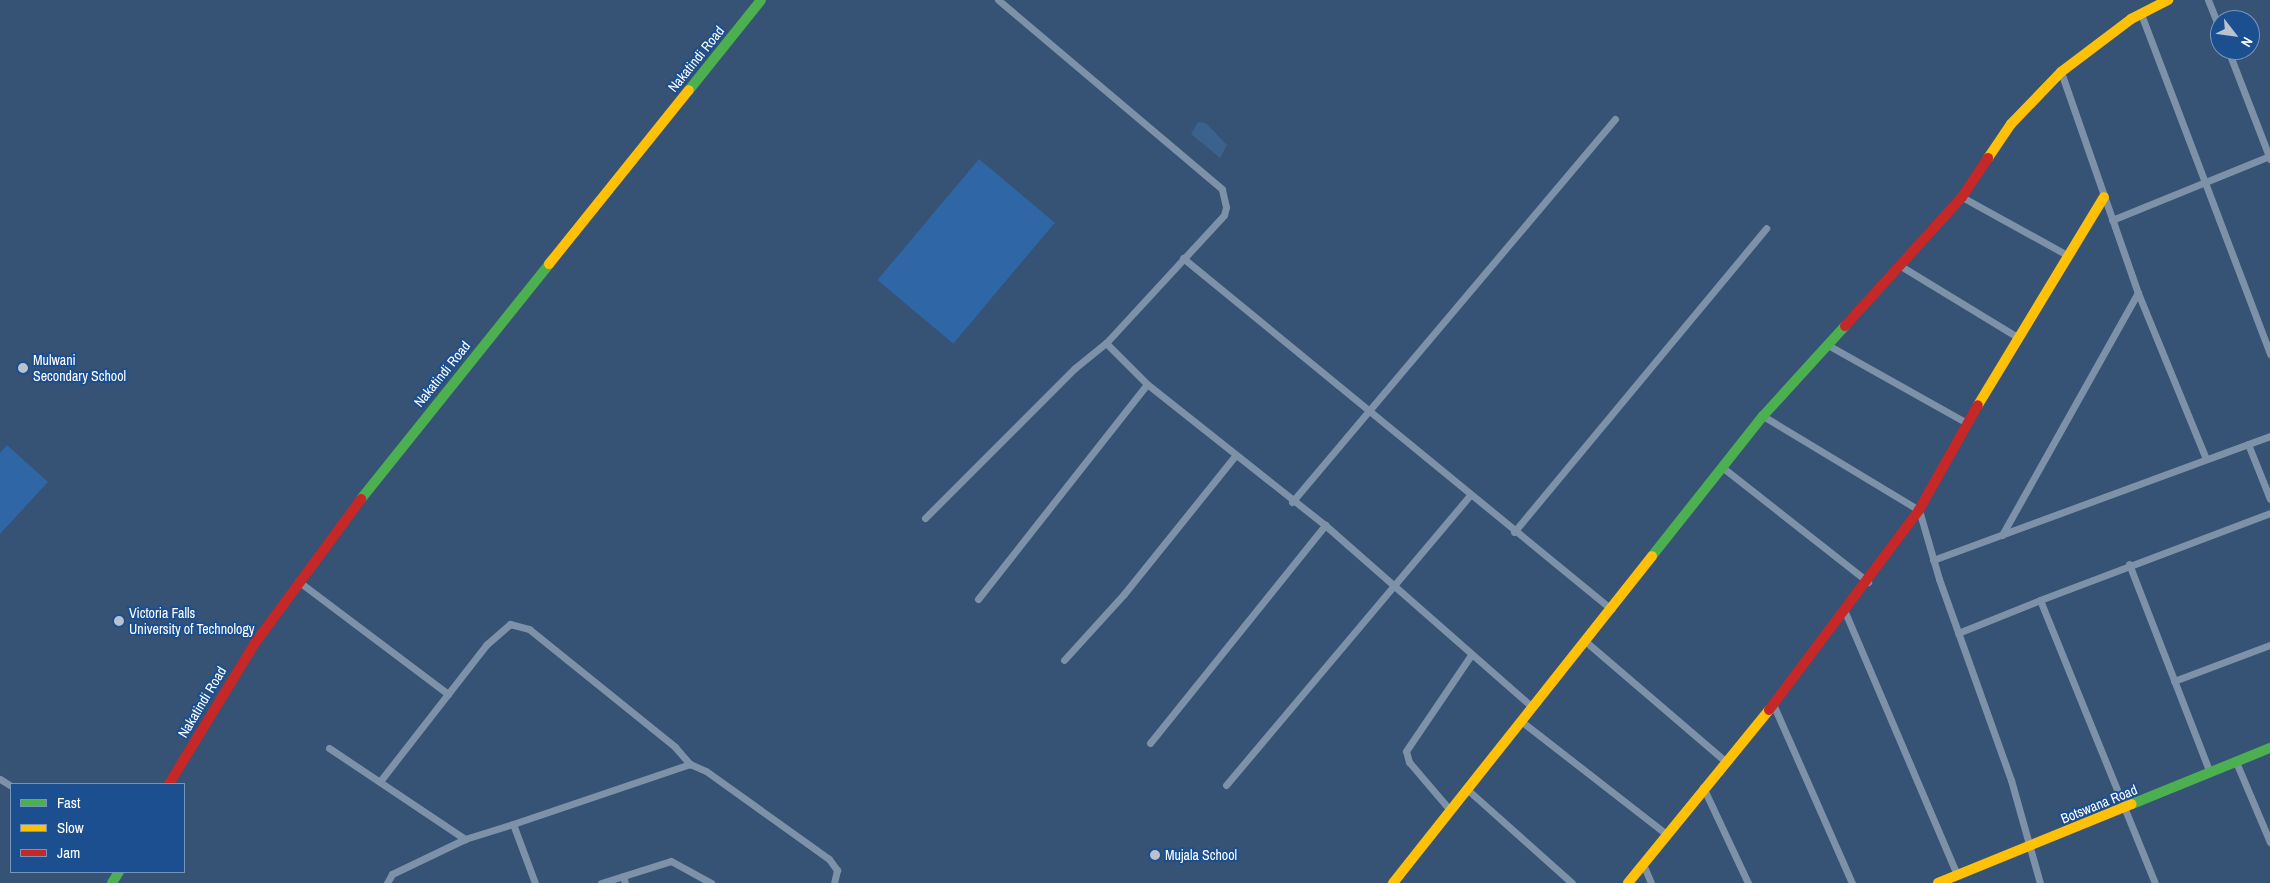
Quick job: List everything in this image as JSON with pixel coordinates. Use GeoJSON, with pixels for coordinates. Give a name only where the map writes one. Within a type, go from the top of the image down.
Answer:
{"type":"FeatureCollection","features":[{"type":"Feature","properties":{"kind":"main road","name":"Nakatindi Road"},"geometry":{"type":"LineString","coordinates":[[170,783],[298,581],[416,426],[762,0]]}},
{"type":"Feature","properties":{"kind":"main road"},"geometry":{"type":"LineString","coordinates":[[1393,883],[1450,810],[1468,791],[1722,467],[1826,344],[1962,197],[2012,124],[2061,72],[2141,14],[2168,0]]}},
{"type":"Feature","properties":{"kind":"main road"},"geometry":{"type":"LineString","coordinates":[[1628,883],[1665,833],[1773,704],[1845,612],[1919,510],[1965,422],[2016,336],[2104,197]]}},
{"type":"Feature","properties":{"kind":"main road","name":"Botswana Road"},"geometry":{"type":"LineString","coordinates":[[1938,883],[2125,809],[2270,748]]}},
{"type":"Feature","properties":{"kind":"street"},"geometry":{"type":"LineString","coordinates":[[925,518],[1075,368],[1106,343],[1224,215],[1222,189],[998,0]]}},
{"type":"Feature","properties":{"kind":"street"},"geometry":{"type":"LineString","coordinates":[[2141,14],[2270,354]]}},
{"type":"Feature","properties":{"kind":"street"},"geometry":{"type":"LineString","coordinates":[[2112,220],[2270,158],[2232,60]]}},
{"type":"Feature","properties":{"kind":"street"},"geometry":{"type":"LineString","coordinates":[[2061,72],[2138,293],[2206,460]]}},
{"type":"Feature","properties":{"kind":"street"},"geometry":{"type":"LineString","coordinates":[[1292,502],[1369,408],[1614,119]]}},
{"type":"Feature","properties":{"kind":"street"},"geometry":{"type":"LineString","coordinates":[[1962,197],[2067,255]]}},
{"type":"Feature","properties":{"kind":"street"},"geometry":{"type":"LineString","coordinates":[[1514,532],[1766,228]]}},
{"type":"Feature","properties":{"kind":"street"},"geometry":{"type":"LineString","coordinates":[[1183,258],[1369,408],[1514,532],[1610,609]]}},
{"type":"Feature","properties":{"kind":"street"},"geometry":{"type":"LineString","coordinates":[[1899,265],[2016,336]]}},
{"type":"Feature","properties":{"kind":"street"},"geometry":{"type":"LineString","coordinates":[[2002,535],[2138,293]]}},
{"type":"Feature","properties":{"kind":"street"},"geometry":{"type":"LineString","coordinates":[[1106,343],[1147,384],[1292,502],[1325,526],[1392,587],[1532,707]]}},
{"type":"Feature","properties":{"kind":"street"},"geometry":{"type":"LineString","coordinates":[[1826,344],[1965,422]]}},
{"type":"Feature","properties":{"kind":"street"},"geometry":{"type":"LineString","coordinates":[[978,599],[1147,384]]}},
{"type":"Feature","properties":{"kind":"street"},"geometry":{"type":"LineString","coordinates":[[1764,416],[1919,510],[1933,560],[2011,780],[2028,848],[2040,883]]}},
{"type":"Feature","properties":{"kind":"street"},"geometry":{"type":"LineString","coordinates":[[1933,560],[2270,436]]}},
{"type":"Feature","properties":{"kind":"street"},"geometry":{"type":"LineString","coordinates":[[2248,444],[2270,499]]}},
{"type":"Feature","properties":{"kind":"street"},"geometry":{"type":"LineString","coordinates":[[1064,660],[1124,594],[1235,456]]}},
{"type":"Feature","properties":{"kind":"street"},"geometry":{"type":"LineString","coordinates":[[1722,467],[1868,582]]}},
{"type":"Feature","properties":{"kind":"street"},"geometry":{"type":"LineString","coordinates":[[1226,785],[1470,495]]}},
{"type":"Feature","properties":{"kind":"street"},"geometry":{"type":"LineString","coordinates":[[1958,633],[2129,564],[2270,513]]}},
{"type":"Feature","properties":{"kind":"street"},"geometry":{"type":"LineString","coordinates":[[1150,743],[1325,526]]}},
{"type":"Feature","properties":{"kind":"street"},"geometry":{"type":"LineString","coordinates":[[2129,564],[2210,773]]}},
{"type":"Feature","properties":{"kind":"street"},"geometry":{"type":"LineString","coordinates":[[298,581],[448,694]]}},
{"type":"Feature","properties":{"kind":"street"},"geometry":{"type":"LineString","coordinates":[[2040,600],[2155,883]]}},
{"type":"Feature","properties":{"kind":"street"},"geometry":{"type":"LineString","coordinates":[[1845,612],[1957,875]]}},
{"type":"Feature","properties":{"kind":"street"},"geometry":{"type":"LineString","coordinates":[[381,780],[486,645],[510,624],[529,629],[675,747],[690,764],[706,770],[829,860],[836,870],[834,883]]}},
{"type":"Feature","properties":{"kind":"street"},"geometry":{"type":"LineString","coordinates":[[1585,641],[1725,761]]}},
{"type":"Feature","properties":{"kind":"street"},"geometry":{"type":"LineString","coordinates":[[2174,681],[2270,645]]}},
{"type":"Feature","properties":{"kind":"street"},"geometry":{"type":"LineString","coordinates":[[1450,810],[1409,762],[1406,751],[1472,654]]}},
{"type":"Feature","properties":{"kind":"street"},"geometry":{"type":"LineString","coordinates":[[1773,704],[1852,883]]}},
{"type":"Feature","properties":{"kind":"street"},"geometry":{"type":"LineString","coordinates":[[1521,721],[1665,833]]}},
{"type":"Feature","properties":{"kind":"street"},"geometry":{"type":"LineString","coordinates":[[330,748],[381,780],[465,839]]}},
{"type":"Feature","properties":{"kind":"street"},"geometry":{"type":"LineString","coordinates":[[2236,762],[2270,842]]}},
{"type":"Feature","properties":{"kind":"street"},"geometry":{"type":"LineString","coordinates":[[387,883],[392,874],[465,839],[690,764]]}},
{"type":"Feature","properties":{"kind":"street"},"geometry":{"type":"LineString","coordinates":[[1703,787],[1748,883]]}},
{"type":"Feature","properties":{"kind":"street"},"geometry":{"type":"LineString","coordinates":[[1468,791],[1572,883]]}},
{"type":"Feature","properties":{"kind":"street"},"geometry":{"type":"LineString","coordinates":[[513,824],[535,883]]}},
{"type":"Feature","properties":{"kind":"street"},"geometry":{"type":"LineString","coordinates":[[601,883],[624,879],[679,862],[711,883]]}},
{"type":"Feature","properties":{"kind":"street"},"geometry":{"type":"LineString","coordinates":[[1643,864],[1651,883]]}},
{"type":"Feature","properties":{"kind":"shaded area"},"geometry":{"type":"Polygon","coordinates":[[[1198,122],[1206,123],[1227,145],[1220,158],[1191,134],[1198,122]]]}},
{"type":"Feature","properties":{"kind":"shaded area"},"geometry":{"type":"Polygon","coordinates":[[[979,159],[1055,223],[953,344],[877,280],[979,159]]]}},
{"type":"Feature","properties":{"kind":"shaded area"},"geometry":{"type":"Polygon","coordinates":[[[7,445],[48,482],[0,534],[0,453],[7,445]]]}},
{"type":"Feature","properties":{"kind":"traffic: fast"},"geometry":{"type":"LineString","coordinates":[[689,90],[761,0]]}},
{"type":"Feature","properties":{"kind":"traffic: fast"},"geometry":{"type":"LineString","coordinates":[[361,499],[549,264]]}},
{"type":"Feature","properties":{"kind":"traffic: fast"},"geometry":{"type":"LineString","coordinates":[[1652,556],[1763,416],[1845,326]]}},
{"type":"Feature","properties":{"kind":"traffic: fast"},"geometry":{"type":"LineString","coordinates":[[2132,804],[2270,748]]}},
{"type":"Feature","properties":{"kind":"traffic: fast"},"geometry":{"type":"LineString","coordinates":[[112,883],[118,873]]}},
{"type":"Feature","properties":{"kind":"traffic: slow"},"geometry":{"type":"LineString","coordinates":[[1988,158],[2011,124],[2061,72],[2131,19],[2168,0]]}},
{"type":"Feature","properties":{"kind":"traffic: slow"},"geometry":{"type":"LineString","coordinates":[[549,264],[689,90]]}},
{"type":"Feature","properties":{"kind":"traffic: slow"},"geometry":{"type":"LineString","coordinates":[[1978,405],[2104,197]]}},
{"type":"Feature","properties":{"kind":"traffic: slow"},"geometry":{"type":"LineString","coordinates":[[1393,883],[1652,556]]}},
{"type":"Feature","properties":{"kind":"traffic: slow"},"geometry":{"type":"LineString","coordinates":[[1628,883],[1769,710]]}},
{"type":"Feature","properties":{"kind":"traffic: slow"},"geometry":{"type":"LineString","coordinates":[[1938,883],[2132,804]]}},
{"type":"Feature","properties":{"kind":"traffic: jam"},"geometry":{"type":"LineString","coordinates":[[1845,326],[1962,197],[1988,158]]}},
{"type":"Feature","properties":{"kind":"traffic: jam"},"geometry":{"type":"LineString","coordinates":[[1769,710],[1919,510],[1978,405]]}},
{"type":"Feature","properties":{"kind":"traffic: jam"},"geometry":{"type":"LineString","coordinates":[[170,783],[255,643],[361,499]]}},
{"type":"Feature","properties":{"kind":"place","name":"Mulwani Secondary School"},"geometry":{"type":"Point","coordinates":[23,368]}},
{"type":"Feature","properties":{"kind":"place","name":"Victoria Falls University of Technology"},"geometry":{"type":"Point","coordinates":[119,621]}},
{"type":"Feature","properties":{"kind":"place","name":"Mujala School"},"geometry":{"type":"Point","coordinates":[1155,855]}}]}
